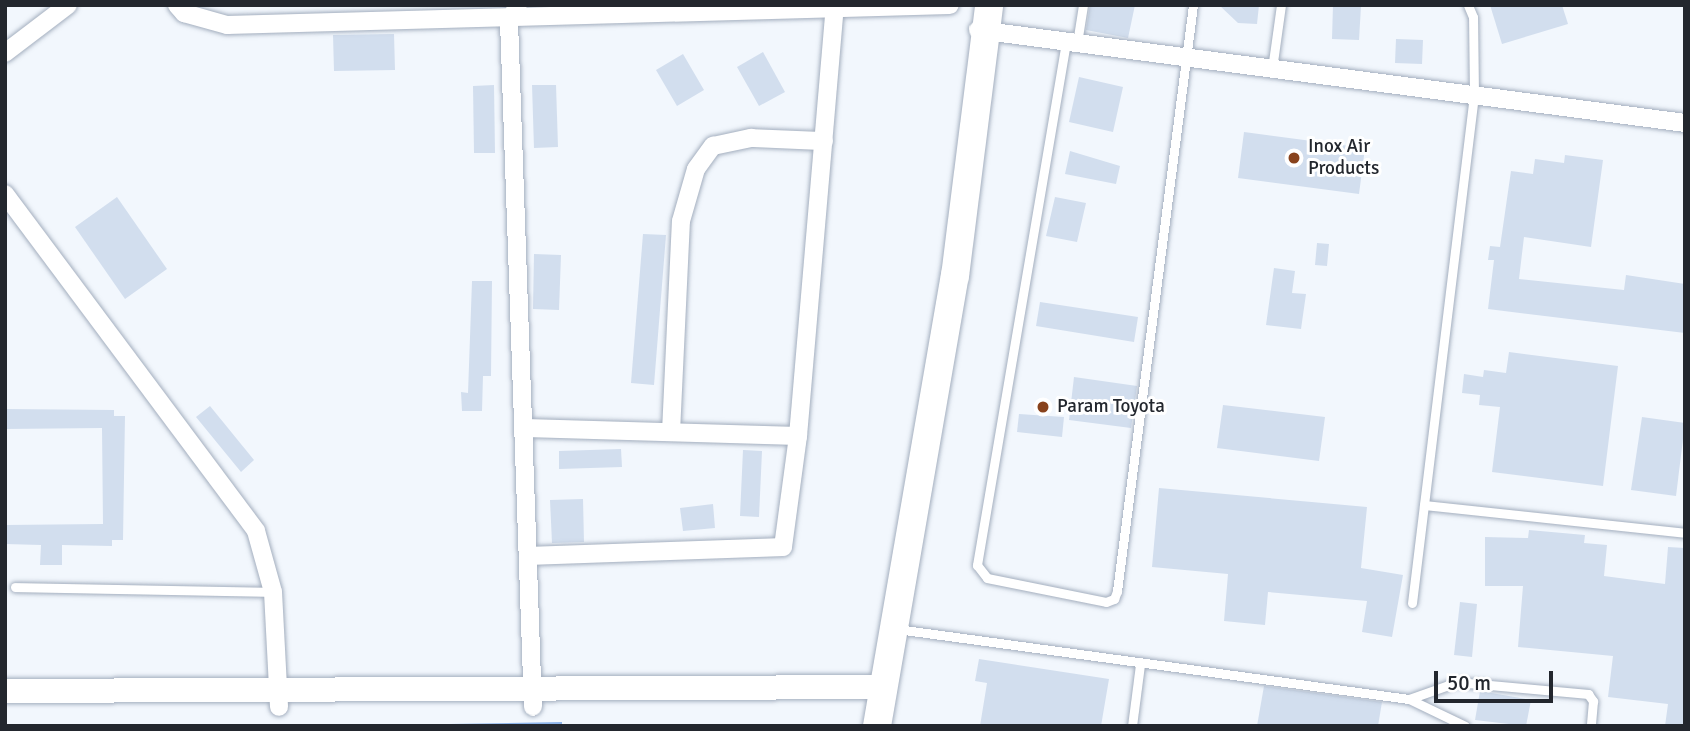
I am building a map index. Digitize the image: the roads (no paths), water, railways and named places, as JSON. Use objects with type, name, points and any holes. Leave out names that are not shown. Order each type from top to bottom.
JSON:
[{"type":"main road","points":[[876,706],[945,275],[982,18]]},
{"type":"street","points":[[5,53],[68,5]]},
{"type":"street","points":[[177,5],[184,13],[227,25],[393,13],[950,5]]},
{"type":"street","points":[[529,556],[783,547],[799,436],[835,7]]},
{"type":"street","points":[[513,13],[533,699]]},
{"type":"street","points":[[982,18],[1072,43],[1685,123]]},
{"type":"street","points":[[671,432],[681,221],[696,169],[713,146],[751,138],[824,141]]},
{"type":"street","points":[[5,194],[256,531],[273,592],[279,699]]},
{"type":"street","points":[[526,428],[799,436]]},
{"type":"street","points":[[5,691],[279,699],[533,699],[876,706]]},
{"type":"street","points":[[5,708],[279,699]]},
{"type":"lane","points":[[1083,5],[1072,43],[977,565],[987,578],[1106,602],[1114,599],[1118,591],[1193,5]]},
{"type":"lane","points":[[1272,69],[1280,5]]},
{"type":"lane","points":[[1412,603],[1474,95],[1473,17],[1468,5]]},
{"type":"lane","points":[[1424,505],[1685,533]]},
{"type":"lane","points":[[15,587],[273,592]]},
{"type":"lane","points":[[890,628],[1409,699],[1465,726]]},
{"type":"lane","points":[[1132,726],[1140,664]]},
{"type":"lane","points":[[1409,699],[1457,682],[1588,694],[1593,701],[1591,726]]},
{"type":"place","name":"Inox Air Products","points":[[1294,158]]},
{"type":"place","name":"Param Toyota","points":[[1043,407]]}]
